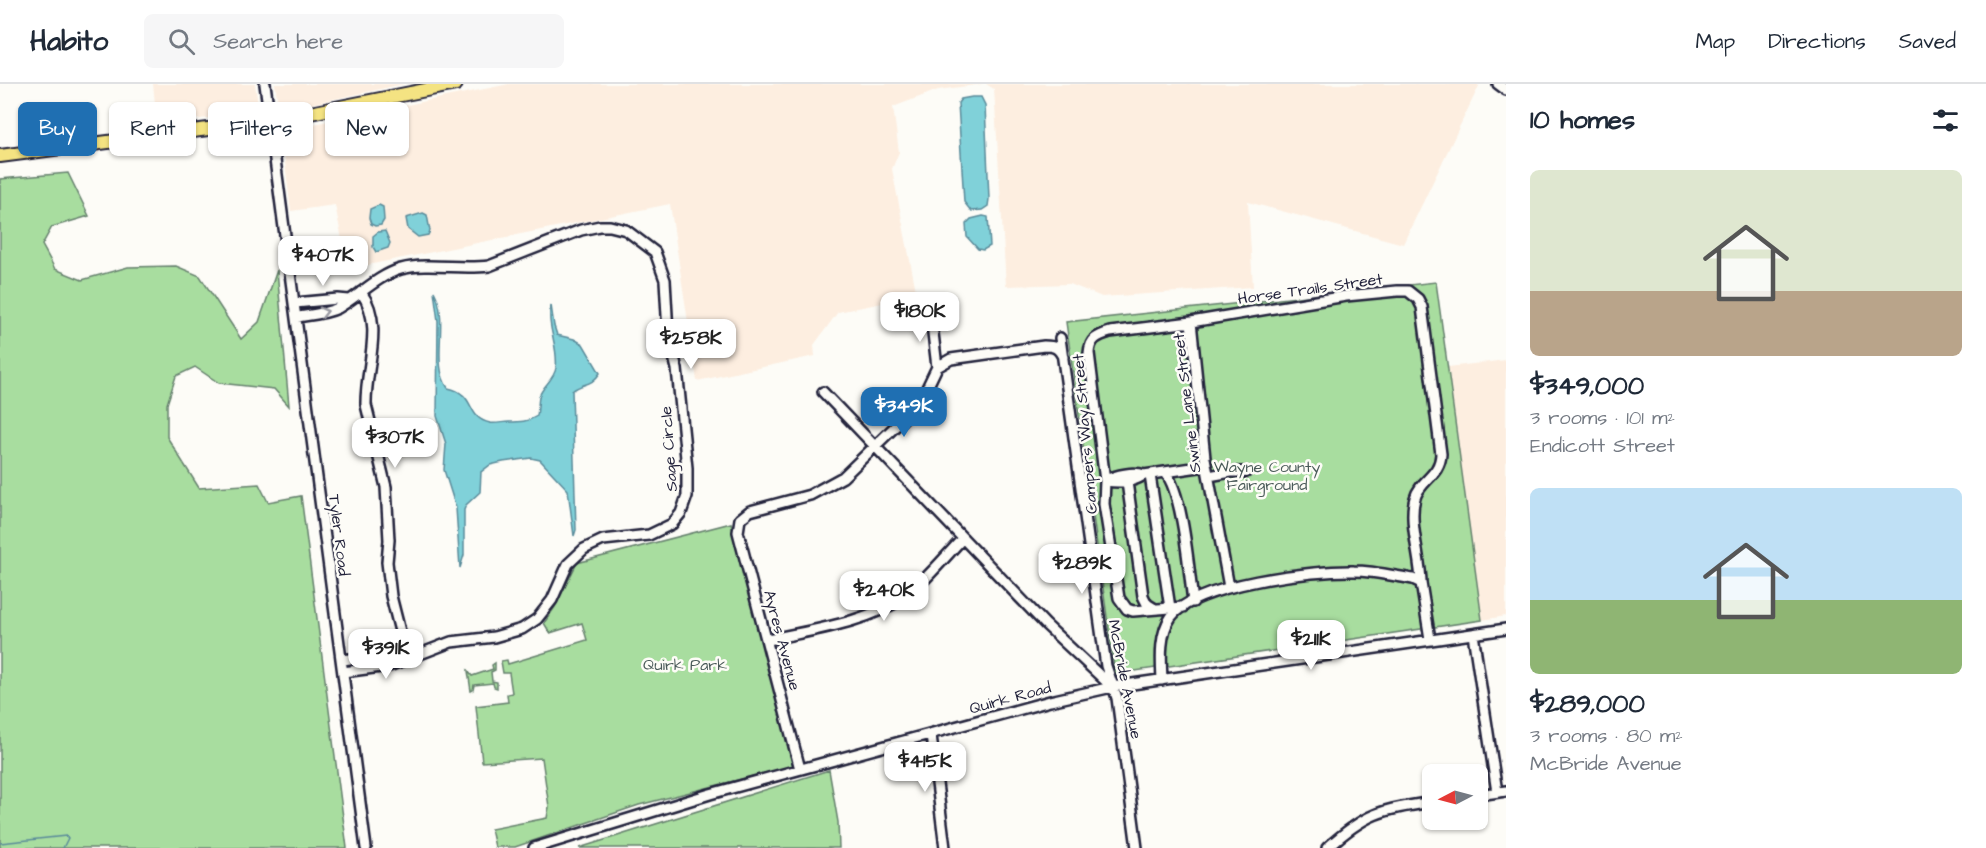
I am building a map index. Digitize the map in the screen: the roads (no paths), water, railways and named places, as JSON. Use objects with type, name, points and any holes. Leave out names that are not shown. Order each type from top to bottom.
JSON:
[{"type":"main road","points":[[313,112],[456,84]]},
{"type":"main road","points":[[0,156],[208,129]]},
{"type":"street","name":"Tyler Road","points":[[265,84],[267,102]]},
{"type":"street","points":[[1498,84],[1506,90]]},
{"type":"street","name":"Tyler Road","points":[[275,156],[366,848]]},
{"type":"street","name":"Sage Circle","points":[[297,317],[336,309],[383,277],[401,269],[489,266],[525,254],[581,230],[610,226],[626,230],[655,252],[665,280],[668,333],[677,369],[687,468],[687,496],[681,513],[672,524],[649,535],[603,540],[584,549],[568,564],[552,600],[537,620],[522,629],[494,637],[451,642],[418,654],[342,660]]},
{"type":"street","name":"Horse Trails Street","points":[[1092,341],[1110,332],[1191,322],[1346,296],[1408,291],[1418,299],[1423,313],[1442,454],[1436,472],[1418,492],[1415,499],[1414,515],[1421,583],[1430,639]]},
{"type":"street","points":[[361,292],[369,304],[373,317],[366,405],[386,487],[389,540],[387,562],[391,596],[407,655]]},
{"type":"street","points":[[295,303],[349,300]]},
{"type":"street","points":[[875,447],[912,409],[925,392],[937,367],[931,316]]},
{"type":"street","name":"Swine Lane Street","points":[[1191,322],[1206,466],[1229,587]]},
{"type":"street","name":"McBride Avenue","points":[[1060,338],[1106,666],[1117,698],[1137,848]]},
{"type":"street","name":"Campers Way Street","points":[[1092,341],[1089,353],[1105,481],[1104,504],[1119,598],[1127,609],[1133,611],[1183,607]]},
{"type":"street","points":[[937,367],[951,359],[1044,346],[1057,348],[1063,357]]},
{"type":"street","points":[[823,392],[1046,625],[1112,687]]},
{"type":"street","name":"Ayres Avenue","points":[[800,769],[738,532],[740,519],[750,511],[796,500],[822,490],[843,477],[875,447]]},
{"type":"street","points":[[1105,481],[1127,482],[1147,475],[1206,466]]},
{"type":"street","points":[[1165,472],[1171,480],[1178,502],[1193,602]]},
{"type":"street","points":[[1209,476],[1245,472]]},
{"type":"street","points":[[1105,481],[1112,477],[1138,473],[1147,475]]},
{"type":"street","points":[[1147,475],[1170,608]]},
{"type":"street","points":[[1127,482],[1143,596],[1147,604],[1155,609]]},
{"type":"street","points":[[768,640],[872,614],[895,602],[921,584],[963,538]]},
{"type":"street","points":[[1162,680],[1164,633],[1173,615],[1193,602],[1229,587],[1302,574],[1356,571],[1413,579],[1421,583]]},
{"type":"street","name":"Quirk Road","points":[[534,848],[710,794],[1112,687],[1506,629]]},
{"type":"street","points":[[1473,634],[1502,791]]},
{"type":"street","name":"Sage Circle","points":[[343,672],[389,666],[407,655]]},
{"type":"street","points":[[931,735],[945,848]]},
{"type":"street","points":[[1327,848],[1352,826],[1371,815],[1391,808],[1422,803]]},
{"type":"water","points":[[981,97],[985,105],[989,199],[988,206],[982,210],[971,211],[964,202],[958,103],[961,99]]},
{"type":"water","points":[[379,205],[383,207],[384,220],[381,225],[375,226],[371,224],[369,218],[370,209]]},
{"type":"water","points":[[423,213],[427,215],[430,231],[428,235],[418,237],[408,229],[406,218]]},
{"type":"water","points":[[988,217],[990,246],[983,250],[978,249],[967,237],[966,224],[971,219]]},
{"type":"water","points":[[385,231],[390,243],[388,248],[376,252],[373,247],[373,236]]},
{"type":"water","points":[[434,291],[440,315],[440,366],[443,378],[448,388],[463,395],[482,420],[492,423],[520,422],[537,416],[539,397],[556,368],[556,352],[550,321],[551,305],[557,335],[583,344],[600,373],[590,382],[572,391],[576,530],[574,536],[568,490],[540,460],[531,458],[490,465],[481,472],[480,492],[466,505],[464,510],[464,555],[460,568],[456,508],[444,470],[446,444],[437,416],[438,321]]},
{"type":"waterway","points":[[0,843],[66,836],[68,838],[63,848]]},
{"type":"park label","name":"Wayne County Fairground","points":[[1267,475]]},
{"type":"park label","name":"Quirk Park","points":[[685,664]]}]
